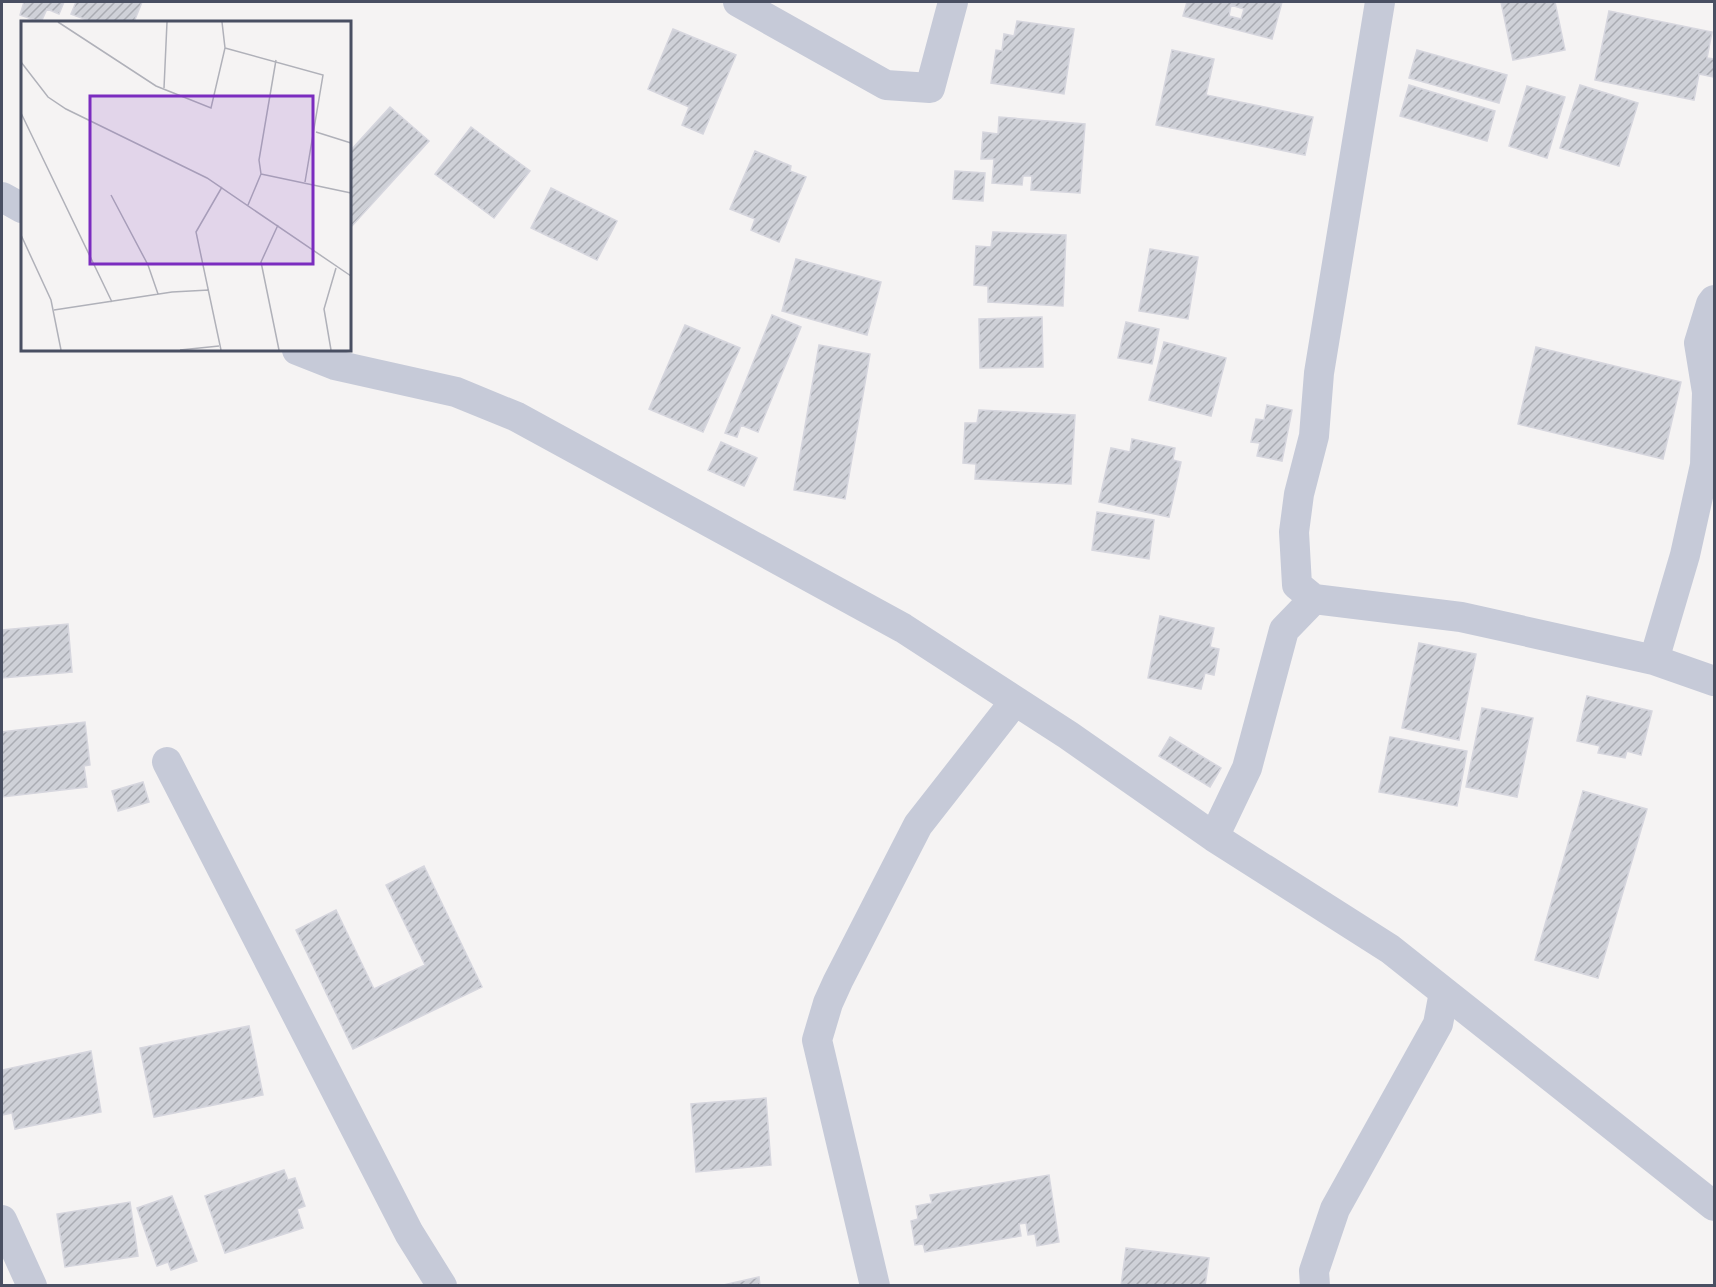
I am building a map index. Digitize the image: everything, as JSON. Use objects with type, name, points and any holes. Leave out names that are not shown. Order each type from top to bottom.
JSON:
[{"type":"street","points":[[738,2],[886,86],[930,88],[953,2]]},
{"type":"street","points":[[1380,2],[1319,373],[1314,435],[1299,494],[1294,532],[1297,585],[1314,598],[1461,617],[1654,660],[1714,681]]},
{"type":"street","points":[[2,197],[21,207]]},
{"type":"street","points":[[1654,660],[1684,555],[1705,465],[1707,392],[1699,343],[1714,300]]},
{"type":"street","points":[[300,351],[335,365],[456,392],[517,417],[903,628],[1015,701],[1214,837],[1390,949],[1714,1206]]},
{"type":"street","points":[[1214,837],[1246,768],[1284,630],[1314,598]]},
{"type":"street","points":[[875,1286],[818,1040],[828,1003],[838,981],[918,825],[1015,701]]},
{"type":"street","points":[[167,762],[409,1233],[442,1286]]},
{"type":"street","points":[[1315,1286],[1314,1271],[1335,1209],[1438,1024],[1444,992]]},
{"type":"street","points":[[2,1220],[32,1286]]},
{"type":"building","points":[[24,2],[64,2],[59,14],[47,9],[41,21],[20,15]]},
{"type":"building","points":[[76,2],[142,2],[134,21],[89,21],[71,14]]},
{"type":"building","points":[[1187,2],[1282,2],[1272,39],[1183,16]],"holes":[[[1231,5],[1244,9],[1241,19],[1229,16]]]},
{"type":"building","points":[[1501,2],[1555,2],[1565,50],[1513,60]]},
{"type":"building","points":[[1609,11],[1712,32],[1707,58],[1714,59],[1714,77],[1699,74],[1694,100],[1595,80]]},
{"type":"building","points":[[1017,21],[1074,29],[1064,94],[991,83],[996,50],[1002,51],[1004,34],[1014,36]]},
{"type":"building","points":[[673,29],[736,55],[703,134],[682,125],[689,107],[648,89]]},
{"type":"building","points":[[1172,50],[1214,59],[1206,95],[1313,117],[1305,155],[1156,125]]},
{"type":"building","points":[[1417,50],[1507,75],[1499,103],[1409,78]]},
{"type":"building","points":[[1409,85],[1495,111],[1487,141],[1400,116]]},
{"type":"building","points":[[1580,85],[1638,103],[1619,166],[1560,148]]},
{"type":"building","points":[[1527,86],[1565,97],[1547,158],[1509,146]]},
{"type":"building","points":[[390,107],[429,141],[351,227],[351,150]]},
{"type":"building","points":[[999,117],[1085,124],[1080,193],[1031,190],[1032,176],[1023,176],[1022,185],[992,183],[994,159],[981,159],[983,132],[998,134]]},
{"type":"building","points":[[471,127],[530,171],[494,218],[435,174]]},
{"type":"building","points":[[755,151],[791,166],[790,171],[806,177],[779,242],[751,230],[755,219],[730,209]]},
{"type":"building","points":[[955,171],[985,173],[983,201],[953,199]]},
{"type":"building","points":[[551,188],[617,221],[597,260],[531,228]]},
{"type":"building","points":[[993,232],[1066,235],[1063,306],[988,302],[988,286],[974,285],[976,246],[991,247]]},
{"type":"building","points":[[1150,249],[1198,257],[1188,319],[1139,311]]},
{"type":"building","points":[[796,259],[881,282],[867,335],[782,311]]},
{"type":"building","points":[[772,315],[801,327],[758,432],[741,425],[737,437],[725,433]]},
{"type":"building","points":[[1042,317],[1043,367],[980,368],[979,319]]},
{"type":"building","points":[[1126,322],[1159,329],[1152,364],[1118,358]]},
{"type":"building","points":[[685,325],[740,348],[703,432],[649,409]]},
{"type":"building","points":[[1164,342],[1226,358],[1211,416],[1149,400]]},
{"type":"building","points":[[819,345],[870,354],[845,499],[794,490]]},
{"type":"building","points":[[1536,347],[1681,382],[1663,459],[1518,424]]},
{"type":"building","points":[[1267,405],[1292,410],[1282,461],[1257,456],[1260,443],[1251,442],[1256,419],[1264,420]]},
{"type":"building","points":[[979,410],[1075,415],[1071,484],[975,479],[976,464],[963,463],[965,423],[977,423]]},
{"type":"building","points":[[1132,439],[1175,448],[1173,460],[1181,462],[1169,517],[1099,502],[1111,448],[1130,452]]},
{"type":"building","points":[[721,442],[757,458],[744,486],[708,470]]},
{"type":"building","points":[[1097,512],[1154,520],[1149,559],[1092,550]]},
{"type":"building","points":[[1160,616],[1214,628],[1210,647],[1219,649],[1214,675],[1205,673],[1201,689],[1148,678]]},
{"type":"building","points":[[68,624],[72,672],[2,678],[2,630]]},
{"type":"building","points":[[1419,643],[1476,654],[1459,740],[1402,728]]},
{"type":"building","points":[[1587,696],[1652,711],[1641,755],[1627,751],[1625,758],[1598,753],[1600,746],[1577,741]]},
{"type":"building","points":[[1482,708],[1533,718],[1517,797],[1466,787]]},
{"type":"building","points":[[85,722],[90,765],[84,766],[87,787],[2,797],[2,732]]},
{"type":"building","points":[[1170,737],[1221,768],[1210,787],[1159,756]]},
{"type":"building","points":[[1390,737],[1467,751],[1457,806],[1379,792]]},
{"type":"building","points":[[143,782],[149,802],[118,811],[112,791]]},
{"type":"building","points":[[1583,791],[1647,809],[1598,978],[1535,960]]},
{"type":"building","points":[[424,866],[482,987],[353,1049],[296,930],[336,910],[374,989],[425,965],[386,885]]},
{"type":"building","points":[[249,1026],[263,1095],[154,1117],[140,1048]]},
{"type":"building","points":[[91,1051],[101,1112],[15,1129],[12,1113],[2,1115],[2,1070]]},
{"type":"building","points":[[766,1098],[771,1165],[696,1172],[691,1104]]},
{"type":"building","points":[[284,1170],[288,1180],[295,1178],[305,1206],[297,1209],[303,1228],[225,1253],[205,1196]]},
{"type":"building","points":[[1049,1175],[1059,1242],[1037,1246],[1035,1234],[1028,1235],[1026,1223],[1019,1224],[1021,1236],[925,1252],[923,1244],[915,1245],[911,1221],[918,1219],[916,1206],[932,1203],[930,1195]]},
{"type":"building","points":[[172,1196],[197,1261],[171,1270],[168,1262],[157,1266],[137,1208]]},
{"type":"building","points":[[130,1202],[138,1256],[65,1267],[57,1214]]},
{"type":"building","points":[[1126,1248],[1209,1258],[1205,1286],[1121,1286]]},
{"type":"building","points":[[759,1277],[760,1286],[719,1286]]}]
